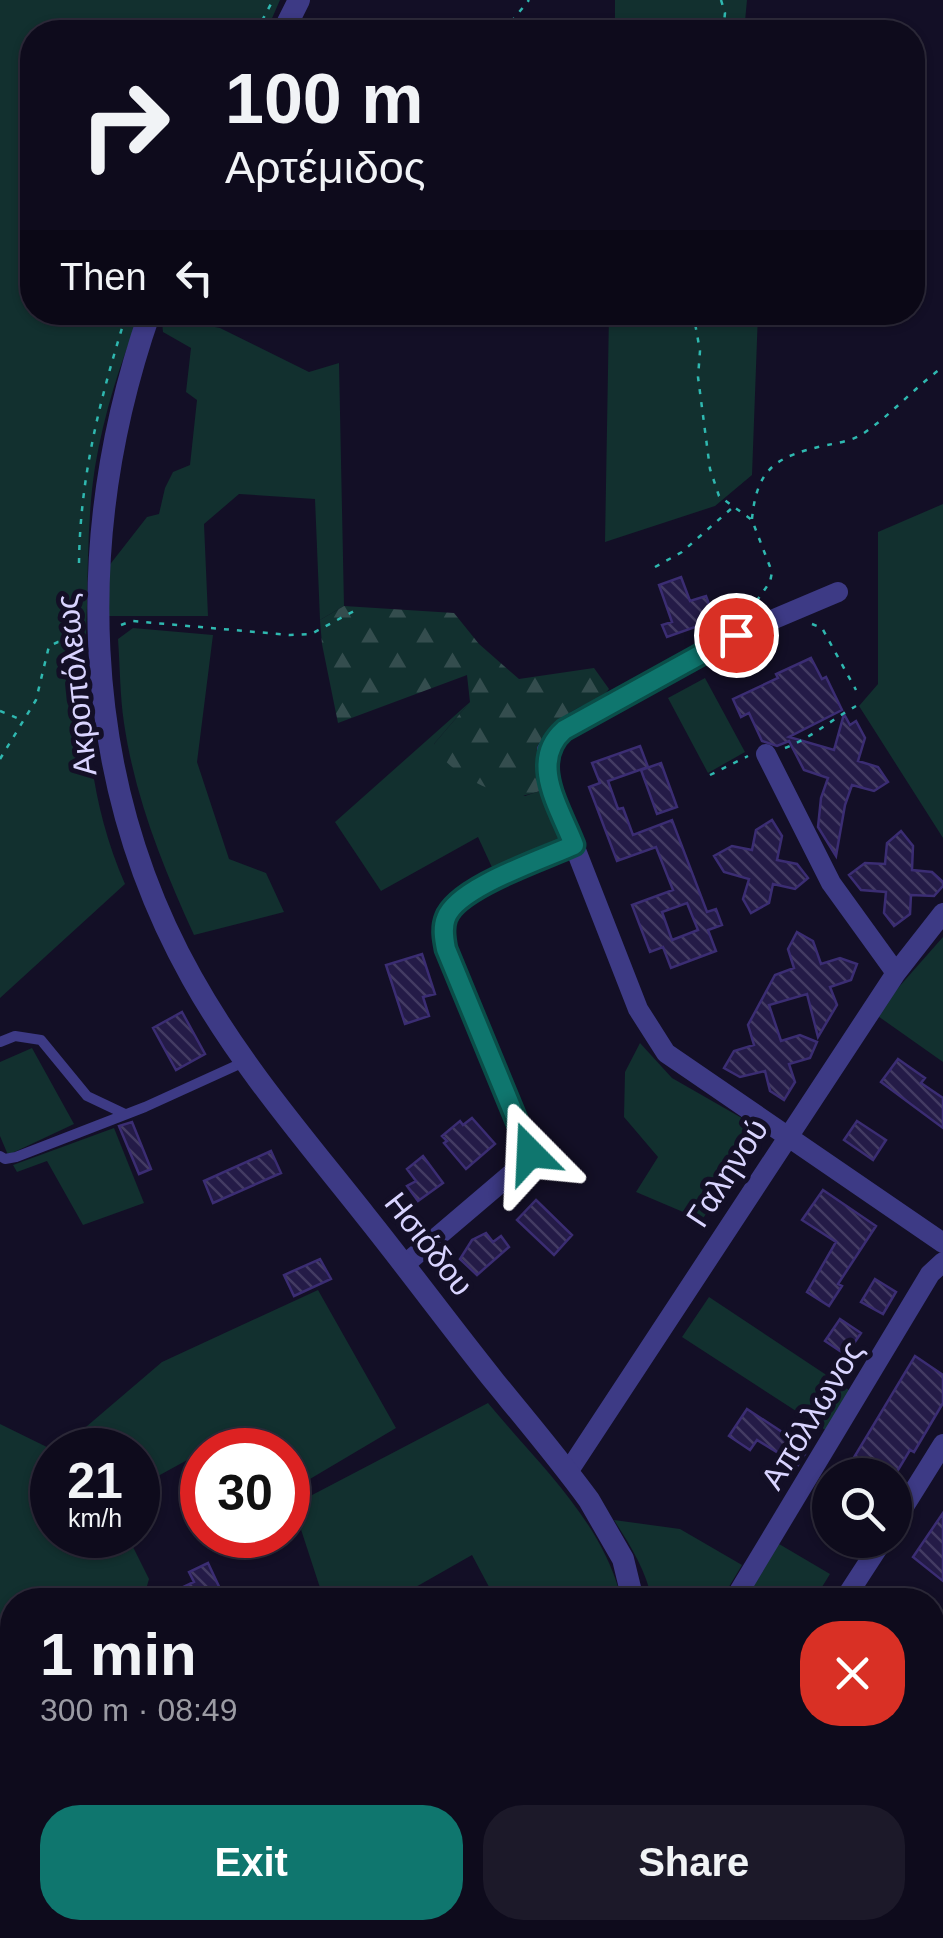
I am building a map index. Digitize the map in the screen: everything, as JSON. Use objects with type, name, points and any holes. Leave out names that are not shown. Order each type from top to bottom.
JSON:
[{"type":"street","name":"Ακροπόλεως","points":[[146,325],[116,425],[107,473],[98,560],[98,638],[107,722],[121,793],[132,836],[167,930]]},
{"type":"street","points":[[838,592],[736,635],[564,730],[548,750],[548,776],[638,1009],[654,1037],[679,1064],[943,1243]]},
{"type":"street","points":[[766,754],[831,883],[896,973]]},
{"type":"street","points":[[404,1265],[524,1163],[530,1153],[446,949],[446,918],[456,902],[478,888],[574,845]]},
{"type":"street","name":"Γαληνού","points":[[568,1472],[896,973],[943,913]]},
{"type":"street","name":"Ησιόδου","points":[[167,930],[244,1062],[568,1472],[613,1539],[630,1588]]},
{"type":"street","name":"Απόλλωνος","points":[[741,1588],[930,1274],[943,1262]]},
{"type":"street","points":[[912,1494],[943,1444]]},
{"type":"street","points":[[852,1588],[871,1558]]},
{"type":"lane","points":[[0,1042],[15,1036],[42,1040],[87,1096],[125,1114]]},
{"type":"lane","points":[[0,1156],[16,1157],[244,1062]]},
{"type":"path","points":[[513,20],[530,0]]},
{"type":"path","points":[[79,574],[84,483],[93,428],[123,325]]},
{"type":"path","points":[[695,325],[710,469],[720,496],[752,520]]},
{"type":"path","points":[[736,635],[770,582],[772,572],[752,520],[755,492],[764,472],[800,451],[862,435],[943,367]]},
{"type":"path","points":[[655,567],[710,530],[732,508]]},
{"type":"path","points":[[0,760],[36,700],[49,646],[58,642],[98,638],[132,621],[311,634],[354,611]]},
{"type":"path","points":[[809,623],[822,628],[856,690]]},
{"type":"path","points":[[710,775],[744,756],[766,754],[807,740],[824,724],[856,706]]},
{"type":"path","points":[[0,711],[24,720]]},
{"type":"green space","points":[[0,0],[280,0],[271,20],[20,20],[20,325],[136,325],[103,427],[95,467],[88,553],[86,677],[90,747],[102,815],[125,884],[0,998]]},
{"type":"green space","points":[[615,0],[747,0],[745,20],[615,20]]},
{"type":"green space","points":[[162,325],[205,325],[220,328],[309,372],[339,363],[344,606],[320,620],[315,499],[239,494],[204,524],[208,616],[109,616],[108,567],[147,517],[159,514],[173,472],[190,465],[197,400],[186,392],[191,348],[163,332]]},
{"type":"green space","points":[[609,325],[758,325],[752,475],[715,506],[605,542]]},
{"type":"green space","points":[[943,504],[943,838],[859,706],[878,684],[878,532]]},
{"type":"green space","points":[[344,606],[454,613],[479,644],[519,679],[594,668],[609,689],[555,725],[544,753],[542,790],[519,796],[501,793],[455,769],[434,744],[470,702],[467,675],[338,723],[320,620]]},
{"type":"green space","points":[[133,628],[213,635],[197,762],[229,859],[266,873],[284,912],[194,935],[152,832],[129,751],[118,639]]},
{"type":"green space","points":[[705,678],[745,752],[708,773],[668,698]]},
{"type":"green space","points":[[470,702],[434,744],[525,796],[542,790],[564,848],[496,876],[478,837],[381,891],[335,822]]},
{"type":"green space","points":[[943,937],[943,1062],[875,1014]]},
{"type":"green space","points":[[640,1043],[672,1078],[761,1129],[702,1220],[636,1192],[658,1157],[624,1117],[625,1072]]},
{"type":"green space","points":[[32,1048],[74,1124],[8,1155],[0,1136],[0,1062]]},
{"type":"green space","points":[[114,1128],[144,1203],[83,1225],[47,1161],[17,1172],[13,1165]]},
{"type":"green space","points":[[318,1290],[396,1428],[310,1479],[310,1428],[180,1428],[180,1464],[160,1475],[160,1428],[85,1428],[162,1362]]},
{"type":"green space","points":[[709,1297],[852,1392],[830,1433],[682,1337]]},
{"type":"green space","points":[[488,1403],[581,1514],[618,1588],[490,1588],[472,1555],[414,1588],[320,1588],[310,1557],[310,1496]]},
{"type":"green space","points":[[0,1424],[30,1439],[30,1558],[138,1558],[149,1579],[146,1588],[0,1588]]},
{"type":"green space","points":[[614,1520],[680,1529],[742,1565],[728,1588],[649,1588]]},
{"type":"green space","points":[[774,1541],[830,1574],[821,1588],[745,1588]]},
{"type":"building","points":[[681,577],[690,601],[706,596],[715,620],[667,637],[662,625],[672,622],[659,585]]},
{"type":"building","points":[[811,658],[822,679],[826,677],[842,710],[789,737],[834,750],[844,714],[850,725],[856,721],[865,738],[858,761],[878,767],[888,782],[874,791],[852,785],[836,856],[818,827],[828,778],[804,770],[789,741],[777,746],[762,741],[749,713],[741,717],[733,699]]},
{"type":"building","points":[[640,746],[648,767],[608,781],[618,809],[623,808],[633,835],[672,820],[707,912],[716,909],[722,925],[708,930],[716,951],[671,968],[663,947],[650,952],[632,905],[673,890],[656,847],[617,861],[589,787],[600,783],[592,763]],"holes":[[[687,903],[698,930],[672,940],[662,912]]]},
{"type":"building","points":[[661,763],[677,807],[657,814],[641,770]]},
{"type":"building","points":[[772,820],[782,836],[777,860],[797,864],[808,878],[795,889],[773,884],[769,903],[751,913],[743,899],[749,879],[724,872],[714,856],[732,846],[752,850],[756,830]]},
{"type":"building","points":[[901,831],[913,846],[912,870],[932,872],[943,886],[934,896],[911,895],[910,914],[894,926],[884,913],[886,892],[861,890],[849,875],[865,863],[885,864],[887,843]]},
{"type":"building","points":[[797,932],[813,941],[821,964],[840,958],[857,964],[851,980],[830,987],[837,1005],[818,1037],[807,994],[769,1005],[781,1041],[800,1035],[817,1042],[810,1058],[789,1064],[795,1082],[784,1100],[770,1091],[765,1071],[740,1077],[724,1068],[734,1051],[754,1045],[748,1025],[775,975],[794,968],[788,949]]},
{"type":"building","points":[[422,954],[435,994],[423,997],[429,1016],[405,1024],[386,965]]},
{"type":"building","points":[[182,1012],[205,1054],[176,1070],[153,1028]]},
{"type":"building","points":[[898,1059],[925,1078],[921,1083],[943,1098],[943,1128],[881,1082]]},
{"type":"building","points":[[472,1118],[495,1144],[466,1169],[442,1136],[460,1121],[463,1125]]},
{"type":"building","points":[[857,1121],[886,1140],[873,1160],[844,1140]]},
{"type":"building","points":[[132,1122],[151,1169],[139,1174],[119,1126]]},
{"type":"building","points":[[271,1151],[281,1173],[213,1203],[204,1181]]},
{"type":"building","points":[[423,1156],[443,1183],[418,1201],[407,1186],[416,1181],[407,1169]]},
{"type":"building","points":[[823,1190],[876,1226],[838,1284],[842,1286],[829,1306],[807,1292],[836,1242],[802,1220]]},
{"type":"building","points":[[536,1200],[572,1235],[554,1255],[517,1220]]},
{"type":"building","points":[[486,1233],[493,1242],[501,1236],[509,1247],[477,1275],[460,1259],[472,1240]]},
{"type":"building","points":[[320,1259],[331,1279],[294,1296],[284,1275]]},
{"type":"building","points":[[875,1279],[896,1292],[883,1314],[861,1302]]},
{"type":"building","points":[[840,1319],[861,1333],[846,1355],[825,1341]]},
{"type":"building","points":[[915,1356],[943,1375],[943,1403],[914,1452],[910,1450],[905,1458],[854,1458]]},
{"type":"building","points":[[747,1409],[808,1449],[798,1465],[757,1440],[750,1450],[729,1436]]},
{"type":"building","points":[[943,1513],[943,1581],[913,1557]]},
{"type":"building","points":[[208,1563],[220,1588],[183,1588],[194,1582],[189,1572]]},
{"type":"route","points":[[530,1153],[446,949],[446,918],[456,902],[478,888],[574,845],[546,762],[548,750],[564,730],[736,635]]}]
